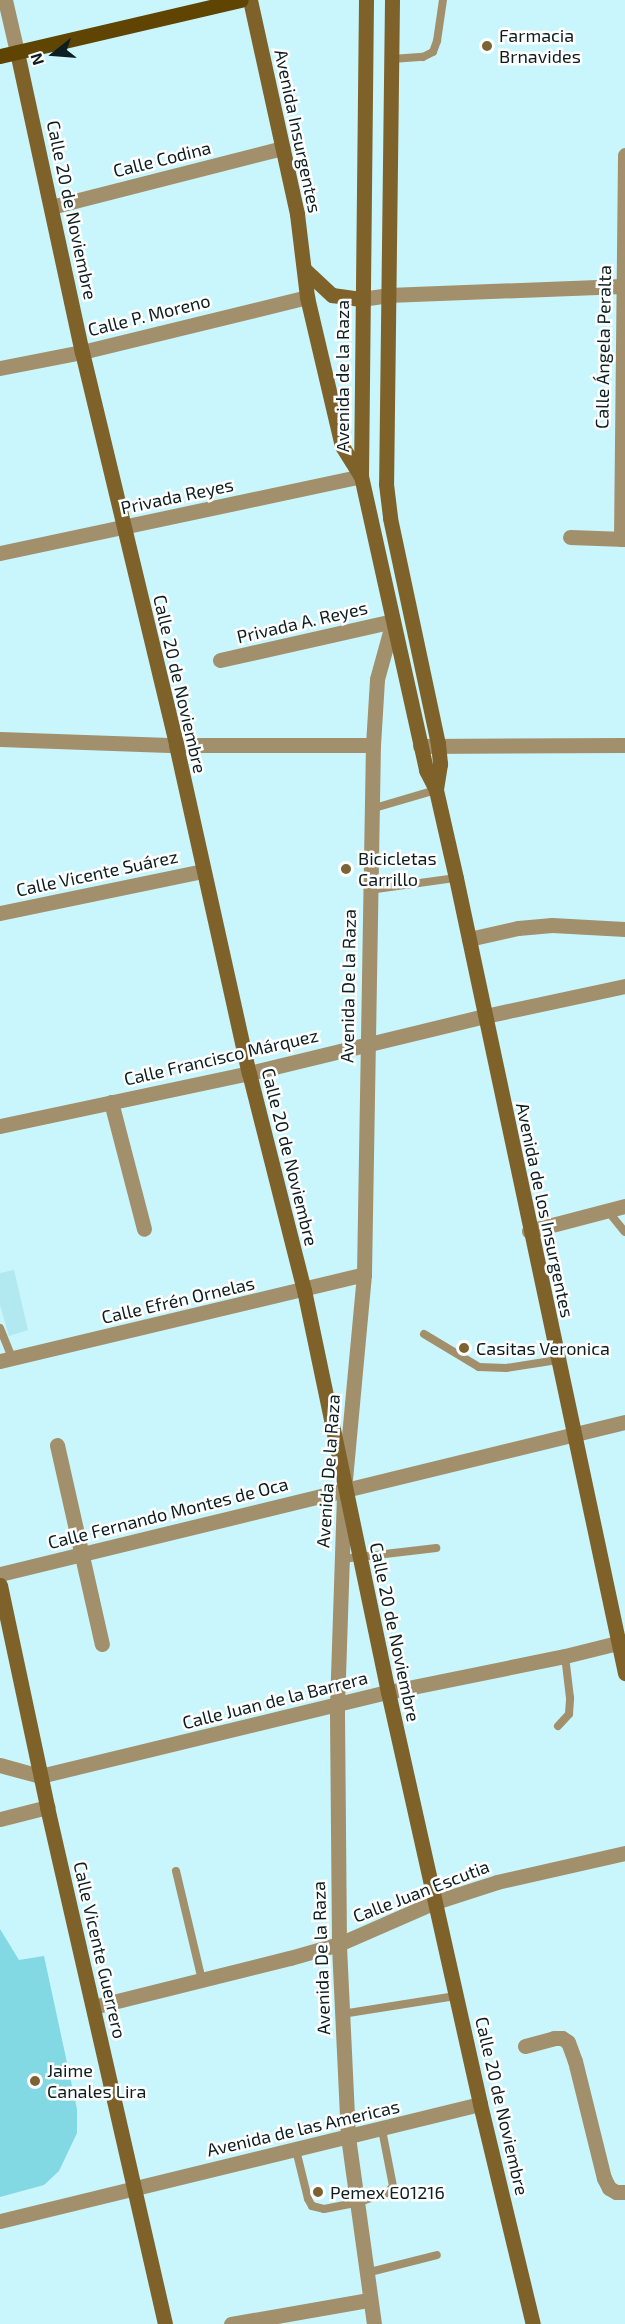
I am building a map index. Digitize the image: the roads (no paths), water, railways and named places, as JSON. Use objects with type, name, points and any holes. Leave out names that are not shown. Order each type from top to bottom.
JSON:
[{"type":"main road","points":[[0,56],[241,0]]},
{"type":"main road","name":"Avenida Insurgentes","points":[[250,0],[297,214],[307,297],[342,446],[361,476]]},
{"type":"main road","name":"Avenida de la Raza","points":[[366,0],[361,299],[361,476],[420,746]]},
{"type":"main road","points":[[392,0],[385,454],[387,496],[438,744]]},
{"type":"main road","name":"Calle 20 de Noviembre","points":[[17,52],[82,352],[176,745],[249,1073],[304,1290],[388,1692],[480,2104],[533,2324]]},
{"type":"main road","points":[[305,270],[332,295],[361,299]]},
{"type":"main road","name":"Avenida de los Insurgentes","points":[[436,790],[440,764],[438,744]]},
{"type":"main road","name":"Avenida de los Insurgentes","points":[[420,746],[426,770],[436,790],[456,878],[557,1360],[622,1642],[625,1673]]},
{"type":"main road","name":"Calle Vicente Guerrero","points":[[0,1585],[40,1776],[165,2324]]},
{"type":"street","name":"Calle 20 de Noviembre","points":[[5,0],[17,52]]},
{"type":"street","name":"Calle Codina","points":[[51,207],[283,148]]},
{"type":"street","name":"Calle Ángela Peralta","points":[[623,539],[625,155]]},
{"type":"street","points":[[361,299],[388,295],[623,286]]},
{"type":"street","name":"Calle P. Moreno","points":[[0,368],[82,352],[307,297]]},
{"type":"street","name":"Privada Reyes","points":[[0,553],[361,476]]},
{"type":"street","points":[[570,537],[623,539]]},
{"type":"street","name":"Privada A. Reyes","points":[[220,660],[393,621]]},
{"type":"street","name":"Avenida De la Raza","points":[[374,2324],[348,2137],[339,1944],[337,1706],[344,1490],[364,1274],[366,1044],[373,745],[377,679],[393,621]]},
{"type":"street","points":[[0,739],[176,745],[373,745]]},
{"type":"street","points":[[420,746],[438,744],[625,745]]},
{"type":"street","name":"Calle Vicente Suárez","points":[[0,913],[203,871]]},
{"type":"street","points":[[469,939],[518,928],[552,925],[625,929]]},
{"type":"street","name":"Calle Francisco Márquez","points":[[0,1126],[249,1073],[485,1016],[625,986]]},
{"type":"street","points":[[111,1102],[144,1229]]},
{"type":"street","points":[[529,1230],[625,1206]]},
{"type":"street","name":"Calle Efrén Ornelas","points":[[6,1360],[364,1274]]},
{"type":"street","name":"Calle Fernando Montes de Oca","points":[[0,1574],[625,1422]]},
{"type":"street","points":[[57,1445],[102,1644]]},
{"type":"street","name":"Calle Juan de la Barrera","points":[[40,1776],[388,1692],[622,1642]]},
{"type":"street","points":[[0,1765],[40,1776]]},
{"type":"street","points":[[0,1819],[47,1807]]},
{"type":"street","name":"Calle Juan Escutia","points":[[93,2007],[339,1944],[435,1902],[497,1882],[625,1853]]},
{"type":"street","points":[[525,2046],[554,2038],[562,2038],[568,2042],[575,2061],[604,2178],[609,2188],[616,2192],[625,2192]]},
{"type":"street","name":"Avenida de las Americas","points":[[0,2221],[382,2130],[480,2104]]},
{"type":"street","points":[[231,2324],[369,2300]]},
{"type":"lane","points":[[392,59],[423,57],[432,52],[437,41],[443,0]]},
{"type":"lane","points":[[371,808],[436,790]]},
{"type":"lane","points":[[369,890],[456,878]]},
{"type":"lane","points":[[607,1210],[625,1232]]},
{"type":"lane","points":[[0,1328],[6,1360]]},
{"type":"lane","points":[[424,1334],[479,1367],[506,1368],[557,1360]]},
{"type":"lane","points":[[342,1559],[359,1559],[436,1548]]},
{"type":"lane","points":[[558,1726],[569,1714],[570,1698],[565,1656]]},
{"type":"lane","points":[[176,1871],[202,1980]]},
{"type":"lane","points":[[342,2014],[457,1996]]},
{"type":"lane","points":[[296,2150],[308,2199],[312,2206],[324,2209],[356,2203],[387,2193],[393,2186],[382,2130]]},
{"type":"lane","points":[[366,2273],[437,2255]]},
{"type":"place","name":"Farmacia Brnavides","points":[[487,46]]},
{"type":"place","name":"Bicicletas Carrillo","points":[[346,869]]},
{"type":"place","name":"Casitas Veronica","points":[[464,1348]]},
{"type":"place","name":"Jaime Canales Lira","points":[[35,2081]]},
{"type":"place","name":"Pemex E01216","points":[[318,2192]]}]
